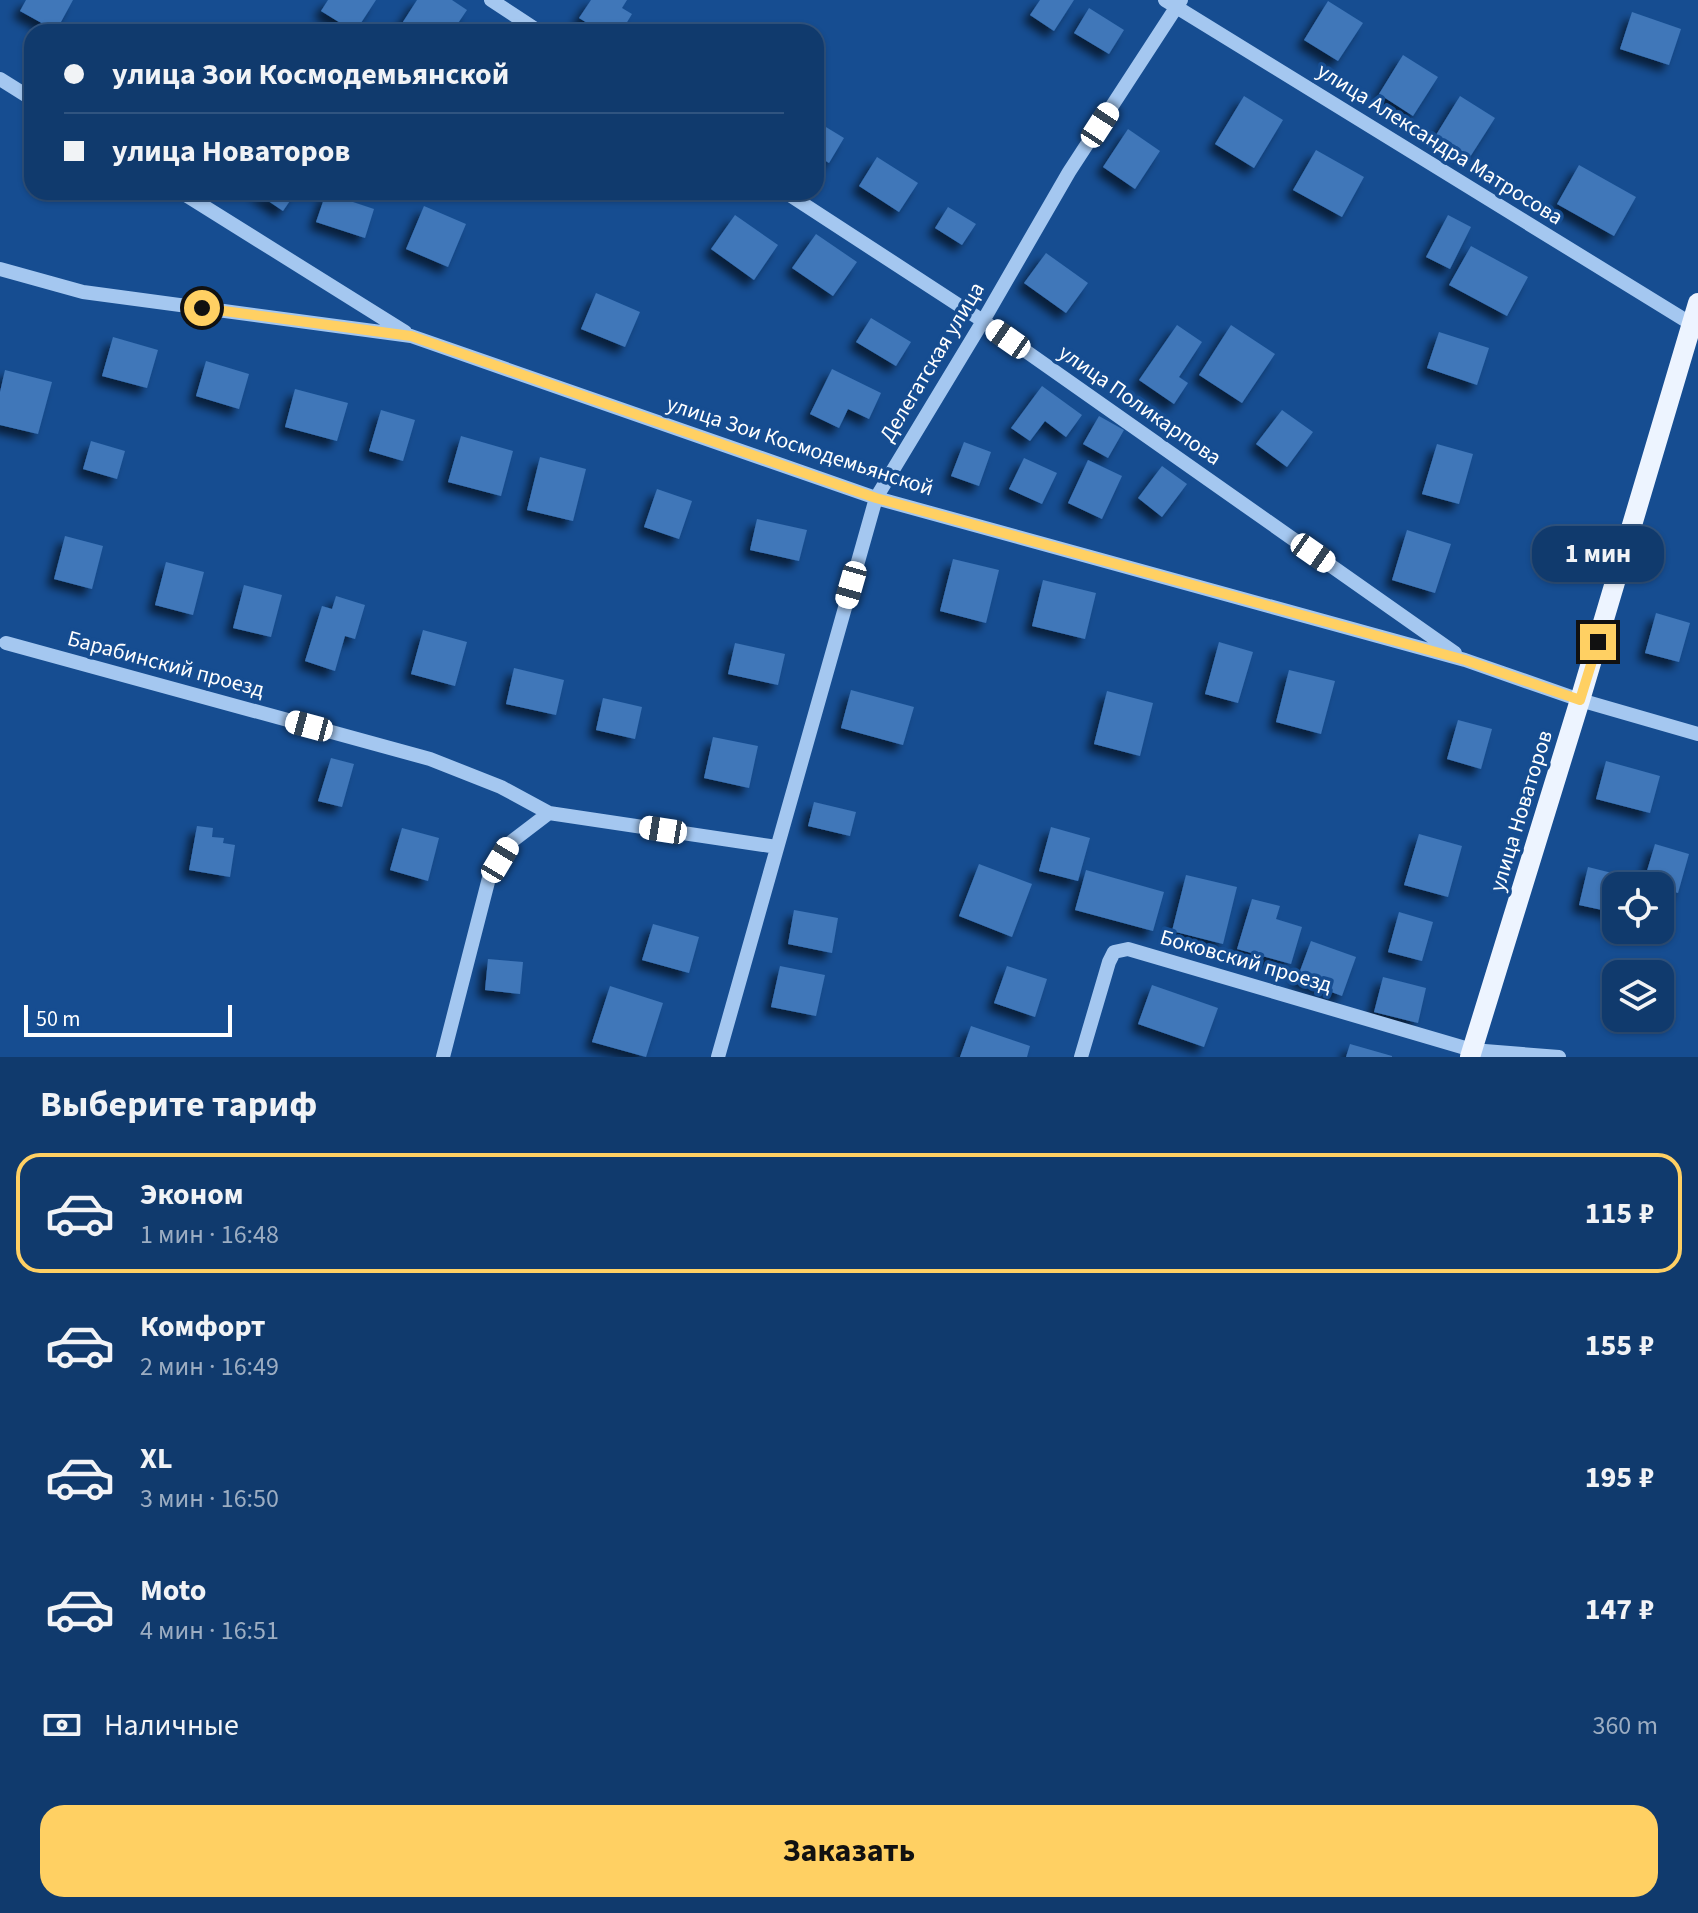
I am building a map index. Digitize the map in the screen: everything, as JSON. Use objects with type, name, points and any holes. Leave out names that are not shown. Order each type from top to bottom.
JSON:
[{"type":"main road","name":"улица Новаторов","points":[[1471,1053],[1695,326],[1698,303]]},
{"type":"street","points":[[491,0],[528,24]]},
{"type":"street","name":"Делегатская улица","points":[[718,1057],[876,498],[1069,172],[1174,2]]},
{"type":"street","name":"улица Александра Матросова","points":[[1174,2],[1695,326]]},
{"type":"street","points":[[0,79],[24,94]]},
{"type":"street","points":[[194,200],[411,336]]},
{"type":"street","name":"улица Поликарпова","points":[[797,200],[983,321],[1465,660]]},
{"type":"street","name":"улица Зои Космодемьянской","points":[[0,269],[83,292],[411,336],[876,498],[1465,660],[1580,700],[1698,734]]},
{"type":"street","name":"Барабинский проезд","points":[[6,643],[430,759],[501,787],[549,813],[777,847]]},
{"type":"street","points":[[443,1057],[489,878],[511,842],[549,813]]},
{"type":"street","name":"Боковский проезд","points":[[1081,1057],[1109,962],[1114,952],[1128,949],[1471,1053]]},
{"type":"street","points":[[1471,1053],[1559,1057]]},
{"type":"building","points":[[26,0],[73,0],[60,24],[43,24],[20,11]]},
{"type":"building","points":[[328,0],[376,0],[360,24],[342,24],[321,11]]},
{"type":"building","points":[[417,0],[452,0],[467,10],[457,24],[402,24]]},
{"type":"building","points":[[591,0],[627,0],[622,8],[632,14],[626,24],[589,24],[579,18]]},
{"type":"building","points":[[1040,0],[1074,0],[1054,31],[1030,15]]},
{"type":"building","points":[[1328,1],[1363,23],[1338,61],[1304,40]]},
{"type":"building","points":[[1089,8],[1124,30],[1109,54],[1074,33]]},
{"type":"building","points":[[1632,12],[1681,29],[1669,65],[1620,49]]},
{"type":"building","points":[[1403,55],[1438,77],[1413,116],[1379,94]]},
{"type":"building","points":[[1244,96],[1283,120],[1254,168],[1215,144]]},
{"type":"building","points":[[1460,96],[1495,118],[1470,157],[1436,135]]},
{"type":"building","points":[[824,126],[844,138],[829,163],[824,160]]},
{"type":"building","points":[[1128,129],[1160,151],[1135,189],[1103,167]]},
{"type":"building","points":[[1316,150],[1364,177],[1342,217],[1293,190]]},
{"type":"building","points":[[877,157],[918,183],[899,212],[859,186]]},
{"type":"building","points":[[1579,165],[1636,197],[1614,236],[1557,204]]},
{"type":"building","points":[[267,200],[291,200],[283,211]]},
{"type":"building","points":[[324,200],[347,200],[374,209],[365,238],[316,222]]},
{"type":"building","points":[[424,206],[466,224],[448,267],[406,249]]},
{"type":"building","points":[[948,207],[976,224],[962,245],[935,228]]},
{"type":"building","points":[[735,215],[778,245],[754,280],[711,249]]},
{"type":"building","points":[[1448,215],[1471,227],[1450,269],[1426,257]]},
{"type":"building","points":[[816,234],[857,262],[833,296],[792,268]]},
{"type":"building","points":[[1471,246],[1528,277],[1507,316],[1449,285]]},
{"type":"building","points":[[1046,253],[1088,283],[1066,313],[1024,283]]},
{"type":"building","points":[[596,293],[640,312],[625,347],[581,329]]},
{"type":"building","points":[[871,318],[911,342],[896,366],[856,342]]},
{"type":"building","points":[[1177,325],[1202,342],[1179,377],[1188,383],[1174,404],[1139,380]]},
{"type":"building","points":[[1231,325],[1275,354],[1242,403],[1199,375]]},
{"type":"building","points":[[1439,332],[1489,348],[1477,385],[1427,368]]},
{"type":"building","points":[[113,337],[158,350],[147,388],[102,376]]},
{"type":"building","points":[[206,361],[249,374],[239,409],[196,396]]},
{"type":"building","points":[[832,369],[881,393],[869,419],[848,409],[839,428],[810,414]]},
{"type":"building","points":[[5,370],[52,382],[38,434],[0,425],[0,392]]},
{"type":"building","points":[[1042,386],[1082,415],[1066,437],[1045,421],[1030,441],[1011,428]]},
{"type":"building","points":[[295,389],[348,403],[337,441],[285,427]]},
{"type":"building","points":[[381,410],[415,420],[403,461],[369,451]]},
{"type":"building","points":[[1282,410],[1313,432],[1287,467],[1256,444]]},
{"type":"building","points":[[1099,416],[1124,430],[1108,458],[1083,444]]},
{"type":"building","points":[[461,436],[513,451],[501,496],[448,482]]},
{"type":"building","points":[[91,441],[125,451],[117,479],[83,469]]},
{"type":"building","points":[[964,442],[991,452],[979,486],[951,476]]},
{"type":"building","points":[[1437,444],[1473,454],[1459,504],[1422,494]]},
{"type":"building","points":[[540,457],[586,469],[573,521],[527,510]]},
{"type":"building","points":[[1024,458],[1057,473],[1042,504],[1009,489]]},
{"type":"building","points":[[1088,460],[1122,476],[1102,519],[1068,503]]},
{"type":"building","points":[[1162,466],[1187,484],[1162,517],[1138,498]]},
{"type":"building","points":[[657,489],[692,501],[679,539],[644,527]]},
{"type":"building","points":[[757,519],[807,530],[799,561],[750,550]]},
{"type":"building","points":[[1407,530],[1451,544],[1435,593],[1392,580]]},
{"type":"building","points":[[65,536],[103,546],[92,589],[54,579]]},
{"type":"building","points":[[953,559],[999,570],[986,623],[940,611]]},
{"type":"building","points":[[166,562],[204,572],[193,615],[155,605]]},
{"type":"building","points":[[1043,580],[1096,593],[1085,639],[1032,626]]},
{"type":"building","points":[[244,585],[282,595],[271,637],[233,628]]},
{"type":"building","points":[[336,596],[365,605],[355,639],[345,636],[335,671],[305,661],[322,606],[332,609]]},
{"type":"building","points":[[1656,613],[1690,623],[1679,662],[1645,653]]},
{"type":"building","points":[[423,630],[467,642],[455,686],[411,674]]},
{"type":"building","points":[[1219,642],[1253,652],[1238,703],[1205,694]]},
{"type":"building","points":[[735,643],[785,654],[778,685],[728,674]]},
{"type":"building","points":[[514,668],[564,680],[556,715],[506,704]]},
{"type":"building","points":[[1289,670],[1335,681],[1321,734],[1276,722]]},
{"type":"building","points":[[851,690],[914,707],[903,745],[841,728]]},
{"type":"building","points":[[1107,691],[1153,703],[1140,756],[1094,744]]},
{"type":"building","points":[[603,698],[642,707],[635,739],[596,730]]},
{"type":"building","points":[[1458,720],[1492,729],[1481,769],[1447,759]]},
{"type":"building","points":[[713,737],[758,746],[749,788],[704,778]]},
{"type":"building","points":[[331,758],[354,764],[342,807],[318,801]]},
{"type":"building","points":[[1606,761],[1660,776],[1650,813],[1596,799]]},
{"type":"building","points":[[814,802],[856,812],[850,836],[808,826]]},
{"type":"building","points":[[197,826],[213,828],[212,837],[224,838],[223,843],[235,845],[230,877],[189,870]]},
{"type":"building","points":[[1051,827],[1090,838],[1078,881],[1039,871]]},
{"type":"building","points":[[402,828],[439,838],[428,881],[390,870]]},
{"type":"building","points":[[1419,834],[1462,846],[1448,897],[1404,885]]},
{"type":"building","points":[[1655,844],[1689,854],[1678,893],[1674,892],[1674,872],[1647,872]]},
{"type":"building","points":[[979,864],[1032,884],[1012,937],[959,916]]},
{"type":"building","points":[[1588,867],[1608,872],[1602,872],[1602,910],[1579,905]]},
{"type":"building","points":[[1086,870],[1164,892],[1153,931],[1075,910]]},
{"type":"building","points":[[1186,875],[1237,887],[1223,944],[1172,931]]},
{"type":"building","points":[[1252,899],[1280,906],[1276,919],[1302,927],[1291,964],[1237,949]]},
{"type":"building","points":[[794,910],[838,918],[832,953],[788,944]]},
{"type":"building","points":[[1399,912],[1433,922],[1422,961],[1388,952]]},
{"type":"building","points":[[653,924],[699,937],[689,973],[642,960]]},
{"type":"building","points":[[1311,941],[1356,957],[1342,996],[1297,979]]},
{"type":"building","points":[[488,959],[523,962],[520,994],[485,990]]},
{"type":"building","points":[[780,966],[825,975],[816,1016],[771,1007]]},
{"type":"building","points":[[1007,966],[1047,979],[1035,1017],[994,1003]]},
{"type":"building","points":[[1383,977],[1426,988],[1418,1023],[1374,1012]]},
{"type":"building","points":[[1152,985],[1218,1008],[1204,1047],[1138,1024]]},
{"type":"building","points":[[610,986],[663,1003],[646,1057],[592,1042]]},
{"type":"building","points":[[971,1026],[1030,1046],[1027,1057],[960,1057]]},
{"type":"building","points":[[1350,1044],[1392,1056],[1392,1057],[1346,1057]]},
{"type":"route","points":[[202,308],[411,336],[876,498],[1465,660],[1580,700],[1598,642]]}]
